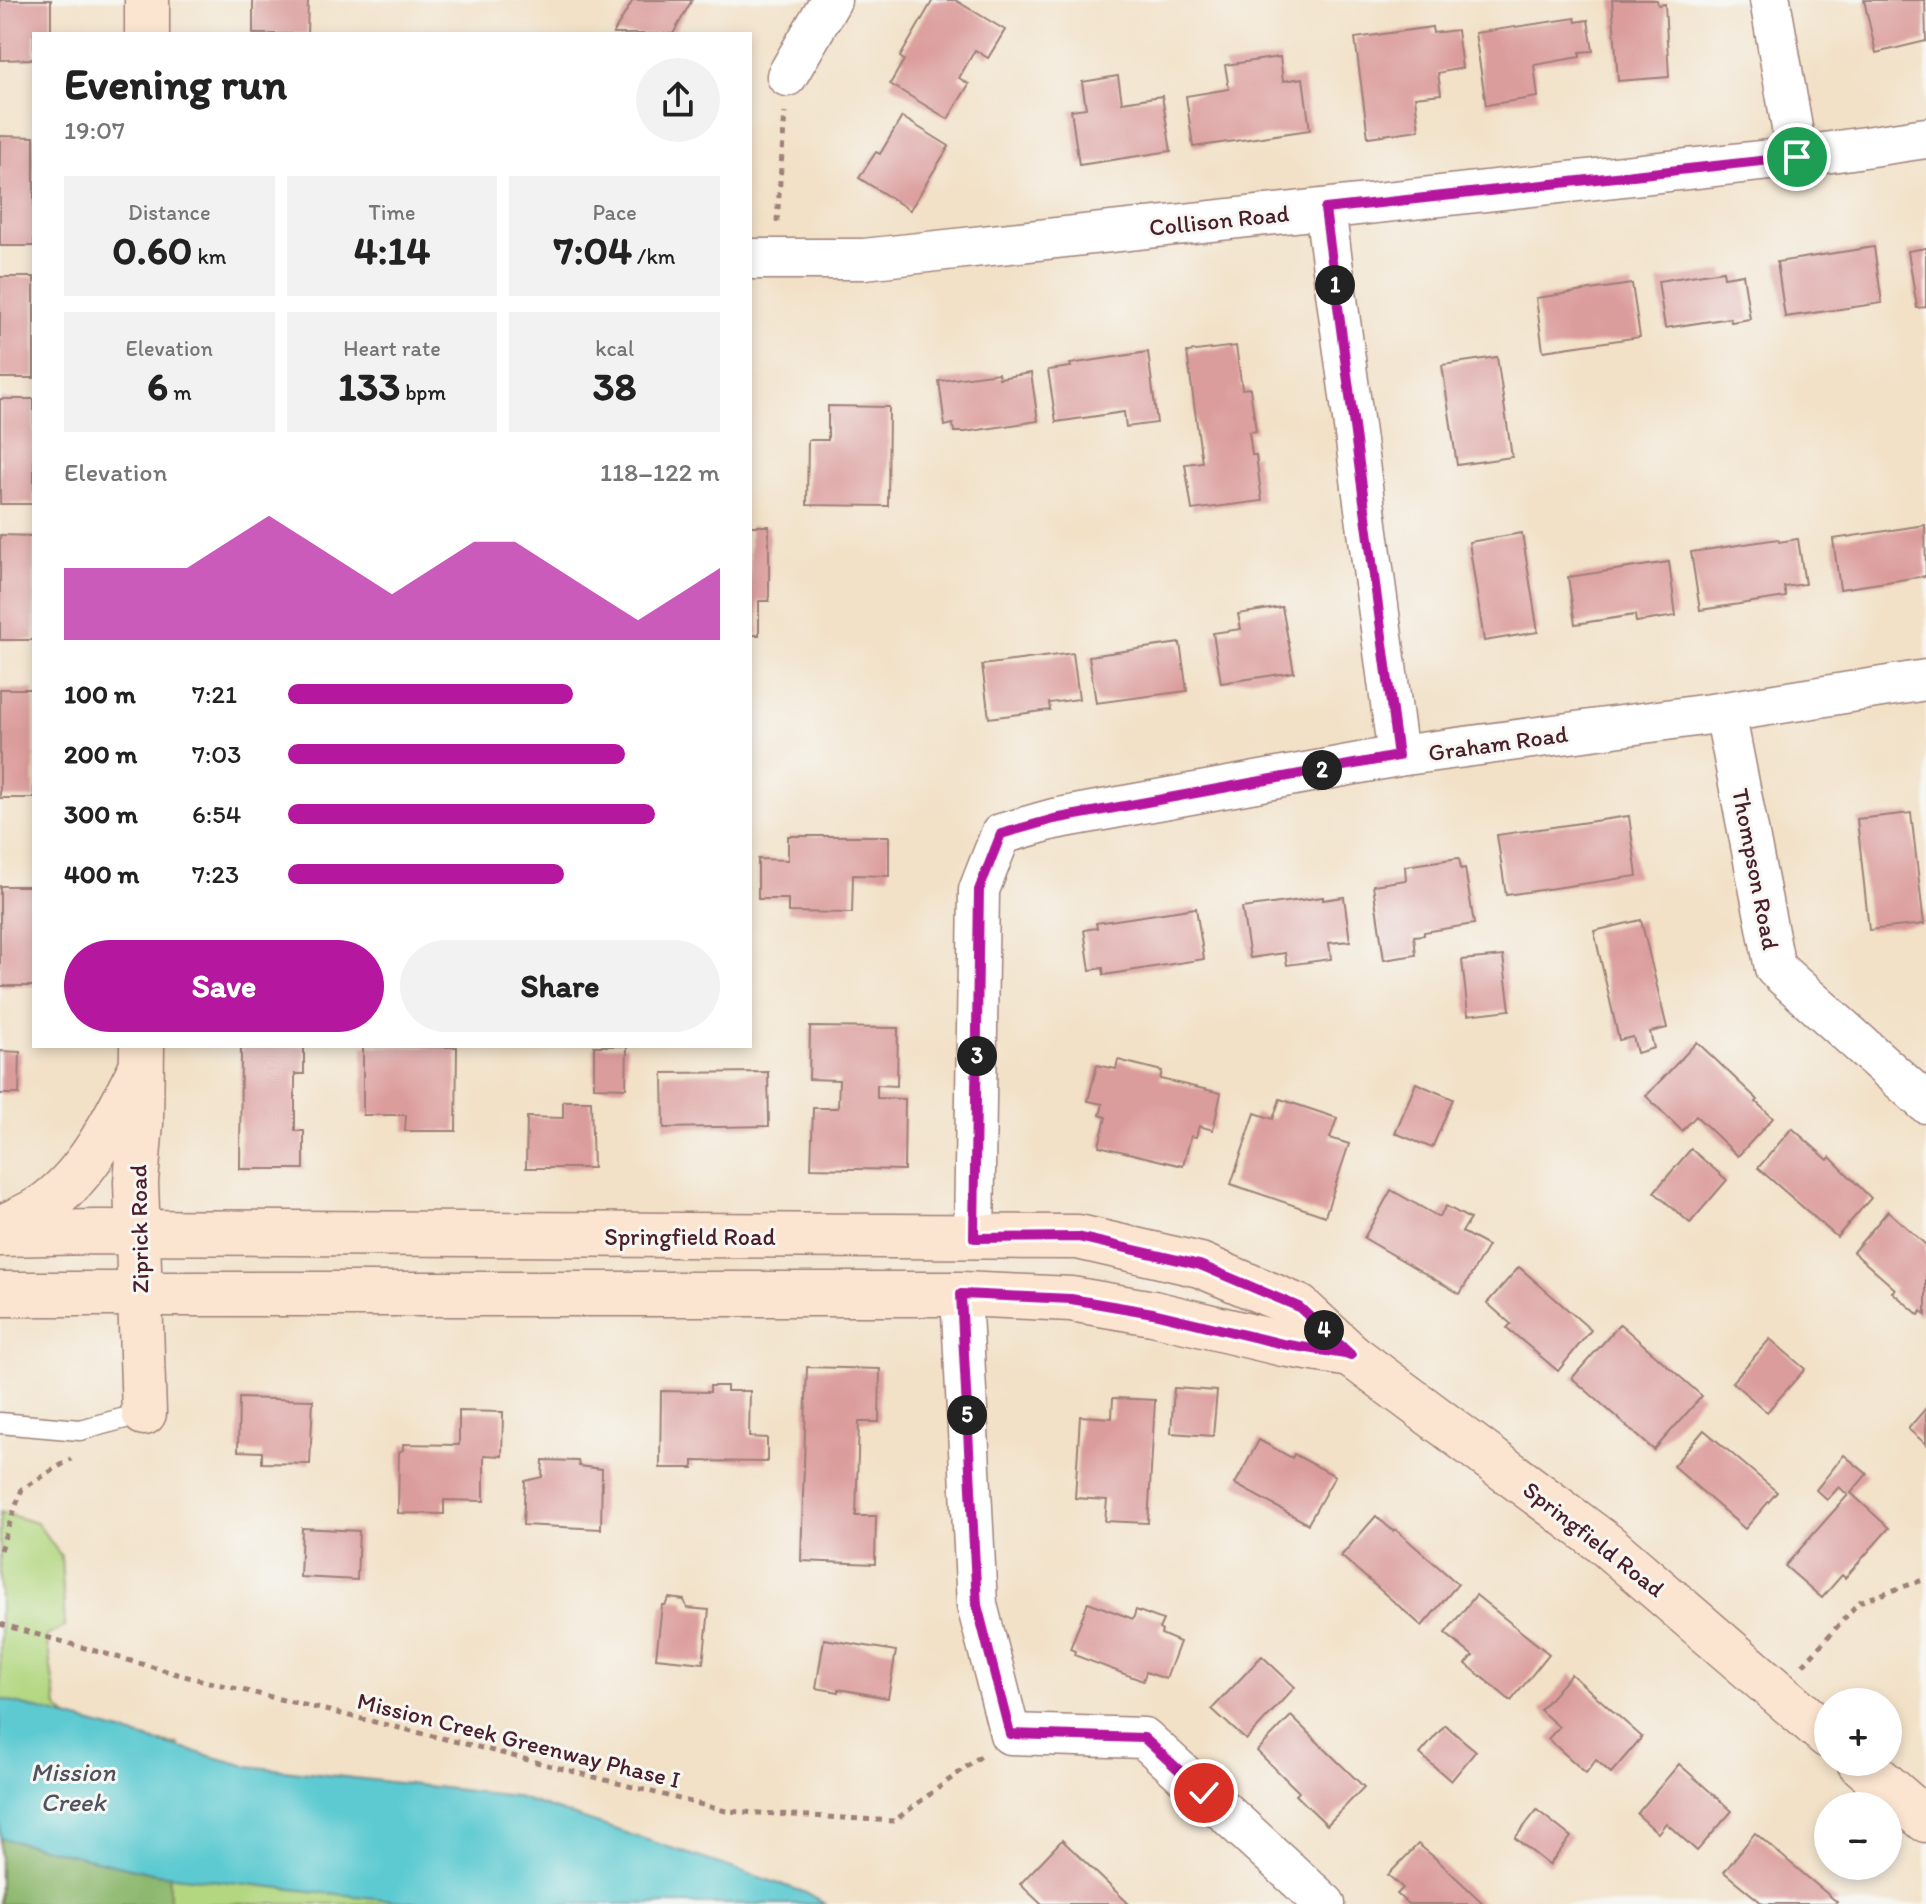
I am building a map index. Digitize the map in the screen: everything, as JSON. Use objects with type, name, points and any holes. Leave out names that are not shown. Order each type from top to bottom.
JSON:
[{"type":"main road","points":[[147,0],[147,32]]},
{"type":"main road","points":[[0,1231],[48,1203],[75,1179],[117,1114],[142,1056]]},
{"type":"main road","name":"Ziprick Road","points":[[142,1056],[136,1232],[144,1413]]},
{"type":"main road","name":"Springfield Road","points":[[0,1231],[1078,1237],[1200,1265],[1299,1307],[1351,1355],[1608,1546],[1814,1724]]},
{"type":"main road","name":"Springfield Road","points":[[0,1294],[961,1294],[1071,1299],[1153,1313],[1283,1344],[1351,1355]]},
{"type":"main road","points":[[1875,1776],[1926,1820]]},
{"type":"street","points":[[787,76],[831,0]]},
{"type":"street","points":[[1770,0],[1797,157]]},
{"type":"street","name":"Collison Road","points":[[762,259],[864,259],[1797,157],[1926,138]]},
{"type":"street","points":[[1325,209],[1398,756]]},
{"type":"street","name":"Graham Road","points":[[974,1238],[979,890],[1001,834],[1054,819],[1398,756],[1725,712],[1926,680]]},
{"type":"street","name":"Thompson Road","points":[[1725,712],[1775,968],[1926,1103]]},
{"type":"street","points":[[961,1294],[977,1605],[1010,1734],[1144,1738],[1325,1904]]},
{"type":"lane","points":[[0,1423],[80,1430],[144,1413]]},
{"type":"path","points":[[762,259],[787,76]]},
{"type":"path","points":[[1778,1693],[1859,1602],[1926,1579]]},
{"type":"path","name":"Mission Creek Greenway Phase I","points":[[0,1624],[184,1676],[726,1811],[894,1821],[1010,1734]]},
{"type":"green space","points":[[0,1512],[37,1523],[61,1556],[65,1627],[46,1636],[57,1707],[66,1716],[96,1729],[132,1738],[179,1744],[178,1813],[540,1904],[0,1904]]},
{"type":"green space","points":[[0,1790],[169,1829],[170,1904],[0,1904]]},
{"type":"water","name":"Mission Creek","points":[[0,1699],[247,1766],[514,1796],[804,1892],[825,1904],[428,1904],[156,1874],[0,1838]]},
{"type":"building","points":[[0,0],[51,0],[51,32],[32,32],[32,59],[1,60]]},
{"type":"building","points":[[253,0],[308,0],[307,32],[253,32]]},
{"type":"building","points":[[633,0],[692,0],[674,32],[614,32]]},
{"type":"building","points":[[933,0],[955,0],[1005,30],[988,58],[975,50],[959,78],[969,84],[948,119],[890,84],[904,60],[900,57]]},
{"type":"building","points":[[1612,0],[1657,0],[1658,5],[1665,4],[1669,77],[1618,81]]},
{"type":"building","points":[[1864,0],[1925,0],[1926,41],[1876,53]]},
{"type":"building","points":[[1575,18],[1576,22],[1588,20],[1593,51],[1580,52],[1580,57],[1534,65],[1538,97],[1486,105],[1475,33]]},
{"type":"building","points":[[1432,27],[1433,33],[1457,30],[1462,68],[1438,73],[1441,94],[1415,97],[1419,130],[1368,137],[1355,38]]},
{"type":"building","points":[[1280,57],[1283,81],[1303,78],[1310,130],[1193,147],[1186,96],[1229,89],[1225,65]]},
{"type":"building","points":[[1118,76],[1122,102],[1162,96],[1171,151],[1079,165],[1071,110],[1086,108],[1082,82]]},
{"type":"building","points":[[902,117],[949,146],[910,210],[859,178],[876,152],[880,154]]},
{"type":"building","points":[[0,136],[32,137],[32,246],[0,246]]},
{"type":"building","points":[[1874,247],[1882,303],[1785,317],[1777,262]]},
{"type":"building","points":[[1926,248],[1926,307],[1917,308],[1908,251]]},
{"type":"building","points":[[1723,271],[1724,277],[1743,274],[1750,319],[1731,322],[1730,318],[1665,328],[1658,281]]},
{"type":"building","points":[[0,277],[32,277],[32,378],[0,378]]},
{"type":"building","points":[[1632,284],[1640,337],[1543,351],[1536,298]]},
{"type":"building","points":[[1236,346],[1242,389],[1250,388],[1256,431],[1249,432],[1252,455],[1256,455],[1262,501],[1192,510],[1185,464],[1202,462],[1187,352]]},
{"type":"building","points":[[1148,352],[1157,423],[1126,427],[1124,412],[1056,422],[1048,370]]},
{"type":"building","points":[[1497,357],[1512,457],[1457,465],[1442,365]]},
{"type":"building","points":[[998,373],[999,378],[1031,373],[1038,421],[965,432],[954,432],[953,424],[945,426],[939,381]]},
{"type":"building","points":[[0,399],[32,399],[32,504],[0,504]]},
{"type":"building","points":[[828,406],[889,407],[888,506],[807,505],[808,440],[828,440]]},
{"type":"building","points":[[1925,525],[1926,576],[1840,589],[1833,539]]},
{"type":"building","points":[[752,526],[769,526],[769,601],[759,601],[759,635],[752,635]]},
{"type":"building","points":[[1522,533],[1538,632],[1484,641],[1469,542]]},
{"type":"building","points":[[0,535],[32,536],[32,640],[0,640]]},
{"type":"building","points":[[1778,539],[1779,542],[1798,539],[1805,584],[1784,587],[1786,597],[1700,610],[1691,552]]},
{"type":"building","points":[[1669,562],[1676,616],[1636,622],[1635,615],[1575,624],[1568,577]]},
{"type":"building","points":[[1282,607],[1294,672],[1221,683],[1213,633],[1241,629],[1238,614]]},
{"type":"building","points":[[1180,643],[1187,691],[1096,703],[1089,656]]},
{"type":"building","points":[[1073,653],[1079,699],[1049,703],[1050,710],[989,718],[982,665]]},
{"type":"building","points":[[0,689],[32,689],[32,798],[0,798]]},
{"type":"building","points":[[1911,813],[1924,924],[1869,930],[1857,819]]},
{"type":"building","points":[[1629,816],[1637,876],[1506,895],[1497,835]]},
{"type":"building","points":[[788,836],[889,836],[889,876],[853,875],[852,913],[788,912],[788,899],[758,899],[758,859],[788,860]]},
{"type":"building","points":[[1459,858],[1461,869],[1465,868],[1474,924],[1414,936],[1416,955],[1384,960],[1373,885],[1406,880],[1405,866]]},
{"type":"building","points":[[0,886],[32,886],[32,986],[0,986]]},
{"type":"building","points":[[1323,897],[1323,900],[1344,897],[1350,941],[1329,943],[1331,959],[1287,965],[1285,953],[1250,958],[1242,908]]},
{"type":"building","points":[[1196,908],[1204,959],[1104,975],[1103,968],[1090,970],[1084,930],[1097,928],[1096,923]]},
{"type":"building","points":[[1641,920],[1667,1028],[1650,1032],[1654,1048],[1637,1053],[1633,1037],[1619,1040],[1594,931]]},
{"type":"building","points":[[1503,956],[1510,1010],[1468,1015],[1462,960]]},
{"type":"building","points":[[810,1027],[898,1028],[897,1086],[877,1085],[877,1098],[905,1099],[904,1170],[811,1168],[813,1108],[838,1108],[839,1080],[809,1079]]},
{"type":"building","points":[[1697,1042],[1773,1118],[1738,1156],[1696,1116],[1682,1131],[1646,1096]]},
{"type":"building","points":[[241,1048],[304,1048],[304,1074],[295,1074],[295,1131],[304,1131],[304,1169],[240,1169]]},
{"type":"building","points":[[363,1048],[457,1048],[456,1131],[405,1131],[406,1115],[363,1115]]},
{"type":"building","points":[[594,1048],[627,1048],[626,1088],[594,1087]]},
{"type":"building","points":[[0,1051],[20,1052],[19,1094],[0,1094]]},
{"type":"building","points":[[1118,1060],[1162,1071],[1160,1079],[1221,1093],[1213,1130],[1199,1126],[1196,1137],[1191,1136],[1183,1166],[1099,1146],[1106,1117],[1100,1115],[1103,1104],[1088,1101],[1097,1065],[1116,1069]]},
{"type":"building","points":[[768,1072],[769,1126],[664,1128],[663,1073]]},
{"type":"building","points":[[1416,1083],[1453,1099],[1432,1148],[1395,1133]]},
{"type":"building","points":[[1280,1099],[1337,1118],[1330,1138],[1349,1144],[1325,1216],[1231,1184],[1255,1113],[1273,1119]]},
{"type":"building","points":[[563,1101],[591,1101],[593,1168],[526,1168],[527,1117],[563,1118]]},
{"type":"building","points":[[1792,1128],[1828,1160],[1830,1157],[1871,1198],[1837,1237],[1758,1168]]},
{"type":"building","points":[[1691,1149],[1727,1180],[1690,1223],[1654,1192]]},
{"type":"building","points":[[1391,1190],[1439,1217],[1446,1206],[1470,1219],[1462,1232],[1488,1246],[1460,1294],[1364,1238]]},
{"type":"building","points":[[1888,1211],[1926,1245],[1926,1315],[1922,1311],[1919,1315],[1892,1292],[1895,1289],[1853,1252]]},
{"type":"building","points":[[1519,1267],[1591,1330],[1558,1371],[1507,1328],[1511,1324],[1487,1303]]},
{"type":"building","points":[[1620,1324],[1702,1396],[1654,1450],[1572,1378]]},
{"type":"building","points":[[1770,1339],[1805,1369],[1767,1412],[1732,1382]]},
{"type":"building","points":[[807,1367],[880,1369],[879,1422],[859,1422],[856,1516],[876,1516],[875,1564],[801,1561]]},
{"type":"building","points":[[710,1386],[727,1386],[727,1391],[750,1391],[749,1437],[767,1438],[767,1462],[693,1461],[693,1468],[660,1468],[661,1391],[710,1392]]},
{"type":"building","points":[[1174,1388],[1217,1391],[1213,1436],[1171,1433]]},
{"type":"building","points":[[239,1398],[313,1400],[310,1464],[262,1463],[262,1452],[238,1451]]},
{"type":"building","points":[[1113,1398],[1155,1400],[1148,1523],[1105,1521],[1107,1500],[1075,1498],[1080,1416],[1112,1418]]},
{"type":"building","points":[[1926,1408],[1926,1444],[1908,1429]]},
{"type":"building","points":[[459,1411],[503,1412],[502,1456],[484,1455],[484,1501],[444,1500],[444,1514],[398,1513],[399,1452],[403,1450],[403,1444],[459,1445]]},
{"type":"building","points":[[1704,1430],[1777,1492],[1745,1529],[1673,1466]]},
{"type":"building","points":[[1259,1440],[1335,1476],[1308,1524],[1235,1484]]},
{"type":"building","points":[[1844,1455],[1867,1474],[1851,1493],[1889,1528],[1845,1578],[1842,1575],[1822,1598],[1785,1566],[1848,1495],[1839,1487],[1827,1500],[1816,1490]]},
{"type":"building","points":[[543,1460],[578,1461],[579,1466],[602,1469],[601,1529],[523,1525],[525,1481],[542,1477]]},
{"type":"building","points":[[1376,1516],[1458,1584],[1422,1626],[1341,1556]]},
{"type":"building","points":[[302,1528],[359,1531],[357,1580],[300,1577]]},
{"type":"building","points":[[1476,1595],[1549,1654],[1511,1701],[1466,1664],[1473,1656],[1445,1633]]},
{"type":"building","points":[[669,1598],[684,1600],[687,1608],[709,1610],[703,1663],[656,1658],[662,1605]]},
{"type":"building","points":[[1088,1602],[1133,1619],[1136,1610],[1163,1620],[1159,1629],[1161,1634],[1180,1642],[1166,1679],[1146,1672],[1143,1681],[1074,1655],[1075,1651],[1070,1649]]},
{"type":"building","points":[[824,1639],[896,1651],[888,1698],[816,1688]]},
{"type":"building","points":[[1262,1656],[1295,1687],[1246,1740],[1212,1709]]},
{"type":"building","points":[[1571,1674],[1642,1737],[1611,1773],[1596,1760],[1586,1773],[1548,1739],[1559,1727],[1540,1710]]},
{"type":"building","points":[[1291,1716],[1364,1787],[1327,1825],[1257,1751]]},
{"type":"building","points":[[1445,1725],[1476,1751],[1451,1781],[1420,1754]]},
{"type":"building","points":[[1679,1764],[1732,1811],[1697,1851],[1666,1823],[1658,1833],[1637,1814]]},
{"type":"building","points":[[1537,1810],[1571,1837],[1549,1865],[1515,1838]]},
{"type":"building","points":[[1755,1833],[1837,1902],[1763,1904],[1724,1872]]},
{"type":"building","points":[[1062,1840],[1129,1904],[1041,1904],[1020,1884]]},
{"type":"building","points":[[1418,1844],[1484,1904],[1408,1904],[1397,1894],[1403,1888],[1388,1875]]},
{"type":"route","points":[[1204,1793],[1144,1738],[1010,1734],[977,1605],[961,1294],[1071,1299],[1153,1313],[1283,1344],[1351,1355],[1299,1307],[1200,1265],[1078,1237],[974,1238],[979,890],[1001,834],[1054,819],[1398,756],[1325,209],[1797,157]]}]
